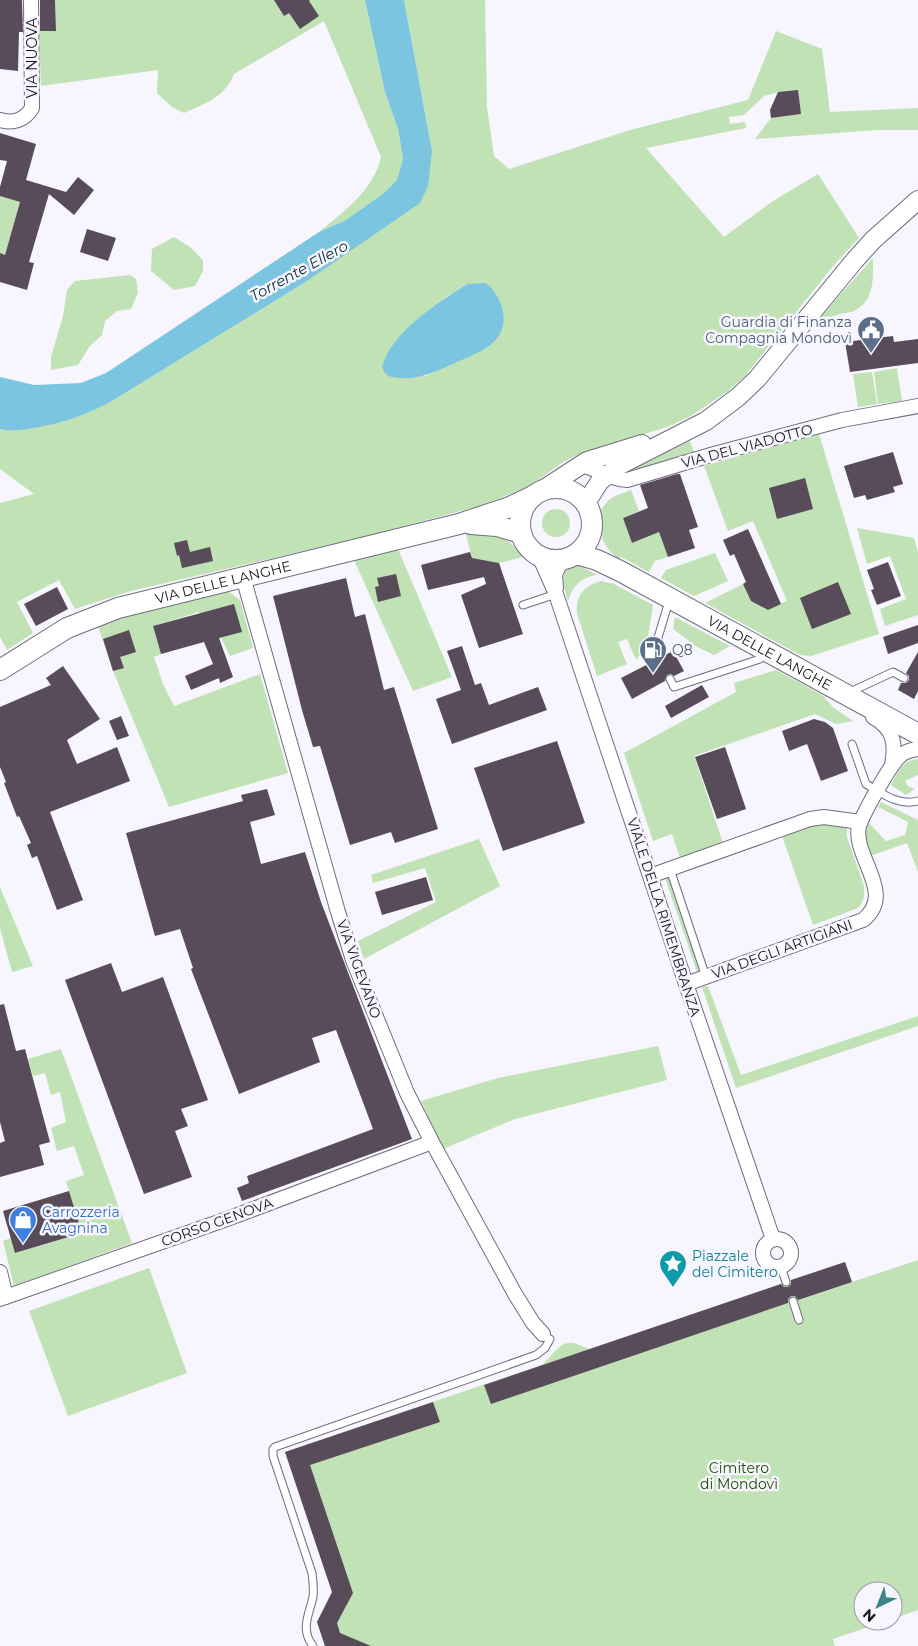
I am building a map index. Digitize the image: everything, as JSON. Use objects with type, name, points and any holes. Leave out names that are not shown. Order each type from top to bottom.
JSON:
[{"type":"main road","name":"VIA DELLE LANGHE","points":[[0,670],[76,623],[118,608],[459,524],[510,507],[537,493],[553,488],[566,489],[577,494],[586,503]]},
{"type":"main road","points":[[537,493],[526,504],[520,523],[521,532],[529,548],[539,556]]},
{"type":"main road","points":[[569,557],[586,544],[592,531],[592,516],[586,503]]},
{"type":"main road","name":"VIA DELLE LANGHE","points":[[459,524],[498,526],[521,532]]},
{"type":"main road","name":"VIA DELLE LANGHE","points":[[589,537],[597,551],[622,572]]},
{"type":"main road","name":"VIA DELLE LANGHE","points":[[539,556],[553,560],[569,557],[597,560],[918,734]]},
{"type":"street","name":"VIA NUOVA","points":[[0,120],[14,122],[28,114],[32,108],[31,0]]},
{"type":"street","points":[[586,503],[607,475],[620,465],[716,414],[748,388],[873,240],[918,200]]},
{"type":"street","name":"VIA DEL VIADOTTO","points":[[579,465],[593,468],[621,480],[635,478],[842,420],[918,406]]},
{"type":"street","points":[[537,493],[579,465],[593,459],[685,431]]},
{"type":"street","name":"VIALE DELLA RIMEMBRANZA","points":[[539,556],[556,594],[773,1239]]},
{"type":"street","points":[[556,594],[555,574],[569,557]]},
{"type":"street","name":"VIA VIGEVANO","points":[[243,577],[346,938],[396,1067],[432,1142],[515,1294],[533,1323],[546,1336]]},
{"type":"street","points":[[849,696],[860,710],[880,721],[889,732],[895,746],[892,765]]},
{"type":"street","points":[[650,876],[810,819],[824,817],[860,822],[892,765],[906,752],[918,749]]},
{"type":"street","name":"VIA DEGLI ARTIGIANI","points":[[686,984],[863,920],[870,914],[875,903],[875,889],[858,837],[860,822]]},
{"type":"street","name":"CORSO GENOVA","points":[[3,1298],[227,1219],[432,1142]]},
{"type":"street","points":[[773,1239],[784,1240],[791,1249],[790,1260],[781,1267],[770,1266],[763,1257],[764,1246],[773,1239]]},
{"type":"street","points":[[0,1272],[3,1298]]},
{"type":"lane","points":[[523,605],[556,594]]},
{"type":"lane","points":[[658,658],[654,651],[670,598]]},
{"type":"lane","points":[[670,678],[674,687],[760,659],[765,650]]},
{"type":"lane","points":[[849,696],[893,672],[904,678]]},
{"type":"lane","points":[[852,744],[866,784],[898,802],[918,801]]},
{"type":"lane","points":[[670,869],[706,977]]},
{"type":"lane","points":[[781,1267],[786,1282]]},
{"type":"lane","points":[[793,1302],[799,1320]]},
{"type":"lane","points":[[313,1646],[305,1628],[314,1585],[312,1573],[273,1456],[275,1446],[536,1355],[545,1348],[546,1336]]},
{"type":"green space","points":[[55,0],[365,0],[385,92],[398,129],[403,158],[397,180],[384,193],[346,220],[319,232],[365,190],[372,180],[381,157],[324,21],[234,74],[225,89],[214,99],[184,113],[172,107],[157,93],[158,70],[41,86],[39,31],[56,31]]},
{"type":"green space","points":[[404,0],[485,0],[487,107],[494,156],[509,169],[630,130],[748,100],[776,31],[822,49],[830,112],[918,108],[918,130],[878,130],[755,139],[771,118],[801,114],[778,92],[764,96],[744,115],[729,117],[730,124],[745,122],[746,128],[646,148],[724,237],[773,201],[818,174],[859,238],[834,265],[744,377],[728,391],[691,416],[667,427],[579,454],[563,462],[534,483],[519,491],[476,507],[359,538],[131,591],[75,609],[59,580],[17,602],[33,633],[7,650],[0,637],[0,503],[34,494],[0,469],[0,429],[18,430],[52,424],[72,419],[96,409],[304,283],[432,151]],"holes":[[[467,284],[495,341],[486,348],[426,376],[391,377],[394,343],[416,321],[445,298]]]},
{"type":"green space","points":[[0,196],[20,202],[5,255],[0,253]]},
{"type":"green space","points":[[174,237],[190,247],[203,260],[203,271],[195,286],[174,290],[151,271],[152,249]]},
{"type":"green space","points":[[873,258],[872,287],[867,300],[854,311],[839,314],[815,323]]},
{"type":"green space","points":[[130,275],[136,279],[138,293],[131,309],[117,311],[105,321],[102,335],[90,346],[78,365],[51,370],[51,357],[63,316],[67,290],[75,281]]},
{"type":"green space","points":[[897,368],[902,401],[878,404],[874,372]]},
{"type":"green space","points":[[872,372],[877,404],[858,407],[853,374]]},
{"type":"green space","points":[[819,434],[879,634],[811,656],[800,655],[705,603],[743,584],[751,601],[767,610],[787,601],[753,521],[728,531],[704,466]]},
{"type":"green space","points":[[690,441],[694,452],[635,471],[634,468]]},
{"type":"green space","points":[[631,490],[639,511],[623,518],[632,543],[659,532],[668,557],[655,561],[649,572],[621,557],[619,559],[613,554],[603,540],[600,531],[600,514],[603,507],[611,498]]},
{"type":"green space","points":[[556,509],[566,513],[570,523],[566,533],[556,537],[546,533],[542,523],[546,513]]},
{"type":"green space","points":[[857,528],[914,538],[918,553],[918,615],[885,626],[880,609],[906,599],[890,556],[867,564]]},
{"type":"green space","points":[[474,533],[502,538],[518,550],[523,557],[499,563],[472,558],[466,534]]},
{"type":"green space","points":[[398,549],[452,677],[413,691],[354,560]]},
{"type":"green space","points":[[715,553],[728,581],[694,596],[661,578],[666,570]]},
{"type":"green space","points":[[571,564],[579,565],[597,575],[586,578],[578,584],[572,591],[568,601],[564,586],[564,576],[567,567]]},
{"type":"green space","points":[[601,581],[614,584],[653,605],[646,641],[636,660],[627,639],[618,642],[627,664],[597,676],[577,614],[577,608],[579,597],[585,588]]},
{"type":"green space","points":[[228,591],[240,600],[253,648],[230,656],[221,638],[208,641],[199,612],[153,626],[161,654],[154,657],[163,684],[174,706],[260,674],[288,773],[169,807],[113,671],[98,626],[139,613]]},
{"type":"green space","points":[[675,617],[730,646],[714,655],[697,647],[673,629]]},
{"type":"green space","points":[[776,670],[822,695],[834,708],[853,721],[836,724],[815,714],[694,756],[723,843],[680,858],[672,834],[653,841],[624,753],[736,692],[734,683]]},
{"type":"green space","points":[[918,759],[918,775],[905,781],[908,786],[915,789],[906,795],[891,785],[904,765]]},
{"type":"green space","points":[[881,802],[918,820],[918,872],[907,843],[870,856],[865,835],[869,823],[886,841],[905,835],[908,822],[878,807]]},
{"type":"green space","points":[[817,824],[847,827],[847,837],[864,886],[864,893],[863,901],[858,908],[813,925],[782,836]]},
{"type":"green space","points":[[479,839],[500,886],[364,959],[358,941],[436,902],[425,868],[373,883],[371,875]]},
{"type":"green space","points":[[670,877],[702,970],[697,972],[665,878]]},
{"type":"green space","points":[[0,887],[33,966],[12,972],[0,928]]},
{"type":"green space","points":[[708,986],[741,1075],[918,1016],[918,1026],[736,1088],[702,987]]},
{"type":"green space","points":[[658,1046],[667,1080],[515,1119],[443,1149],[421,1101],[498,1078]]},
{"type":"green space","points":[[61,1049],[132,1243],[14,1286],[3,1241],[11,1238],[16,1253],[82,1233],[66,1181],[84,1175],[74,1146],[57,1151],[51,1128],[66,1122],[60,1092],[51,1095],[45,1073],[33,1076],[28,1059]]},
{"type":"green space","name":"Cimitero di Mondovì","points":[[918,1260],[918,1610],[903,1615],[903,1581],[853,1581],[853,1631],[857,1631],[833,1639],[835,1646],[325,1646],[317,1622],[332,1592],[285,1452],[542,1365],[564,1344],[574,1343],[590,1349],[845,1262],[852,1282]]},
{"type":"green space","points":[[149,1268],[187,1373],[68,1416],[29,1311]]},
{"type":"water","name":"Torrente Ellero","points":[[365,0],[404,0],[432,151],[428,186],[420,203],[304,283],[112,401],[72,419],[52,425],[18,430],[0,429],[0,377],[34,385],[81,383],[106,373],[319,232],[346,220],[384,193],[397,180],[403,158],[398,129],[385,92]]},
{"type":"water","points":[[486,283],[498,298],[504,316],[503,325],[495,341],[479,352],[425,375],[400,378],[387,375],[382,367],[387,354],[405,330],[430,309],[467,284]]},
{"type":"building","points":[[0,0],[22,0],[23,32],[19,32],[18,71],[0,69]]},
{"type":"building","points":[[40,0],[55,0],[56,31],[40,31]]},
{"type":"building","points":[[274,0],[310,0],[319,16],[300,29],[289,13],[284,16]]},
{"type":"building","points":[[798,90],[801,114],[771,118],[770,110],[778,92]]},
{"type":"building","points":[[0,133],[36,144],[26,180],[66,192],[78,177],[94,190],[74,215],[49,194],[29,262],[34,263],[27,290],[0,282],[0,253],[5,255],[20,202],[0,196],[0,187],[7,161],[0,160]]},
{"type":"building","points":[[87,229],[116,238],[108,261],[80,252]]},
{"type":"building","name":"Guardia di Finanza Compagnia Mondovì","points":[[893,336],[894,342],[918,339],[918,363],[850,372],[845,342]]},
{"type":"building","points":[[893,452],[903,484],[893,487],[895,492],[867,500],[865,495],[854,498],[844,466]]},
{"type":"building","points":[[680,474],[698,527],[689,530],[695,548],[668,557],[659,532],[632,543],[623,518],[648,508],[640,485]]},
{"type":"building","points":[[805,478],[813,509],[777,519],[769,488]]},
{"type":"building","points":[[748,529],[781,604],[768,610],[751,601],[743,584],[746,582],[734,554],[730,556],[723,540]]},
{"type":"building","points":[[187,540],[190,552],[210,547],[213,561],[182,568],[174,543]]},
{"type":"building","points":[[470,552],[472,558],[499,563],[523,634],[479,648],[461,595],[486,584],[484,577],[428,590],[421,565]]},
{"type":"building","points":[[888,562],[901,596],[877,605],[871,590],[874,589],[867,570]]},
{"type":"building","points":[[396,574],[401,596],[378,602],[375,587],[379,586],[377,578]]},
{"type":"building","points":[[346,578],[355,617],[365,614],[384,690],[394,687],[438,829],[395,843],[391,832],[350,845],[320,746],[313,747],[273,596]]},
{"type":"building","points":[[838,582],[851,614],[812,629],[800,598]]},
{"type":"building","points":[[57,587],[68,609],[36,626],[24,604]]},
{"type":"building","points":[[234,604],[242,632],[219,638],[233,677],[220,683],[219,678],[191,690],[185,676],[213,664],[204,642],[161,654],[153,626]]},
{"type":"building","points":[[918,625],[918,643],[888,654],[883,637]]},
{"type":"building","points":[[129,630],[136,652],[120,657],[124,668],[113,671],[103,639]]},
{"type":"building","points":[[462,646],[475,685],[481,683],[489,705],[538,687],[547,710],[452,744],[436,699],[461,690],[447,651]]},
{"type":"building","points":[[673,651],[684,671],[674,676],[671,674],[667,675],[665,681],[632,699],[621,678],[654,661],[660,663],[663,660],[663,656]]},
{"type":"building","points":[[918,652],[918,691],[914,699],[898,690],[901,683],[906,683],[909,680],[909,676],[906,673]]},
{"type":"building","points":[[63,666],[100,719],[67,740],[77,764],[117,747],[130,781],[50,812],[83,900],[57,910],[37,856],[32,858],[27,845],[31,843],[19,816],[17,817],[4,783],[6,782],[0,767],[0,707],[51,685],[46,678]]},
{"type":"building","points":[[702,685],[709,697],[671,718],[665,706]]},
{"type":"building","points":[[121,716],[129,736],[117,740],[109,721]]},
{"type":"building","points":[[814,719],[825,722],[833,728],[848,771],[821,781],[807,744],[789,751],[782,731]]},
{"type":"building","points":[[557,741],[585,823],[503,851],[474,768]]},
{"type":"building","points":[[725,747],[746,809],[717,819],[695,757]]},
{"type":"building","points":[[267,789],[275,815],[250,822],[261,864],[305,852],[321,902],[412,1139],[242,1201],[237,1188],[249,1183],[247,1176],[373,1129],[336,1030],[312,1038],[320,1062],[239,1094],[191,969],[193,968],[180,929],[155,936],[126,833],[243,801],[241,795]]},
{"type":"building","points":[[426,877],[433,900],[382,915],[375,892]]},
{"type":"building","points":[[111,963],[122,992],[163,977],[208,1100],[181,1109],[188,1126],[175,1131],[192,1177],[144,1194],[65,980]]},
{"type":"building","points":[[4,1004],[16,1051],[25,1049],[50,1142],[39,1145],[44,1165],[0,1177],[0,1143],[5,1141],[0,1122],[0,1005]]},
{"type":"building","points":[[69,1191],[82,1233],[15,1253],[3,1211]]},
{"type":"building","points":[[845,1262],[852,1282],[798,1300],[795,1296],[791,1296],[788,1299],[788,1303],[491,1404],[484,1385],[781,1284],[784,1287],[788,1287],[791,1284],[791,1280]]},
{"type":"building","points":[[433,1402],[440,1422],[310,1465],[353,1593],[337,1623],[340,1633],[371,1646],[325,1646],[317,1622],[332,1592],[285,1452]]},
{"type":"place","name":"Guardia di Finanza Compagnia Mondovì","points":[[871,354]]},
{"type":"place","name":"Q8","points":[[653,674]]},
{"type":"place","name":"Carrozzeria Avagnina","points":[[23,1244]]},
{"type":"place","name":"Piazzale del Cimitero","points":[[673,1288]]}]
